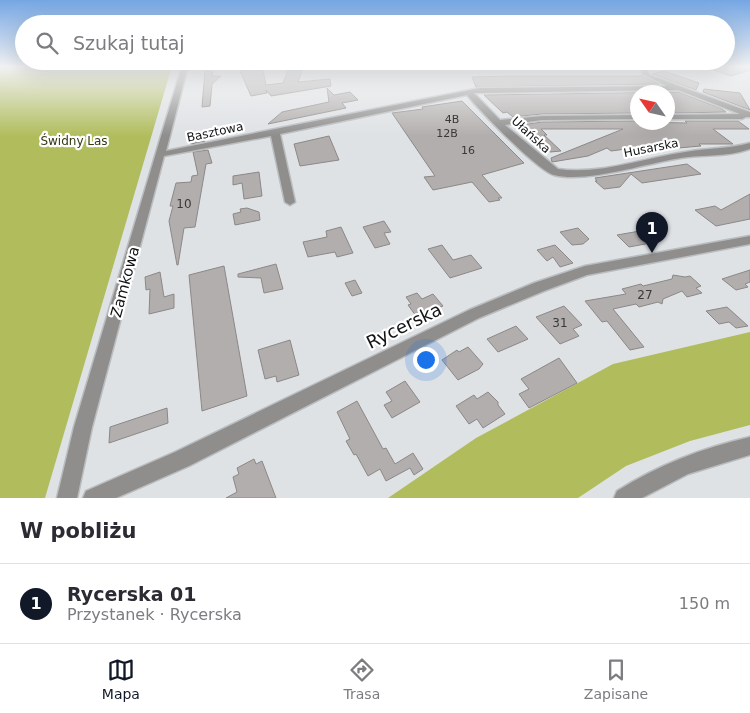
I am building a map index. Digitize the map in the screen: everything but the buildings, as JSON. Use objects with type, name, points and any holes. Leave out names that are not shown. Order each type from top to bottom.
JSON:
[{"type":"street","name":"Zamkowa","points":[[68,498],[83,427],[179,89]]},
{"type":"street","name":"Basztowa","points":[[161,154],[184,151],[469,92],[498,89]]},
{"type":"street","points":[[681,89],[748,114]]},
{"type":"street","name":"Ułańska","points":[[469,92],[499,123],[547,167],[556,172]]},
{"type":"street","points":[[675,117],[742,116],[748,114]]},
{"type":"street","points":[[499,123],[542,118],[630,117]]},
{"type":"street","points":[[275,132],[290,202]]},
{"type":"street","name":"Husarska","points":[[556,172],[564,174],[596,170],[689,153],[740,150],[750,146]]},
{"type":"street","name":"Rycerska","points":[[93,498],[182,460],[410,345],[474,314],[539,287],[593,269],[750,240]]},
{"type":"street","points":[[624,498],[674,469],[722,452],[750,446]]},
{"type":"green space","name":"Świdny Las","points":[[0,89],[165,89],[45,498],[0,498]]},
{"type":"green space","points":[[750,332],[750,425],[690,441],[626,466],[578,498],[388,498],[476,438],[613,364]]},
{"type":"place","name":"Rycerska 01","points":[[652,253]]}]
